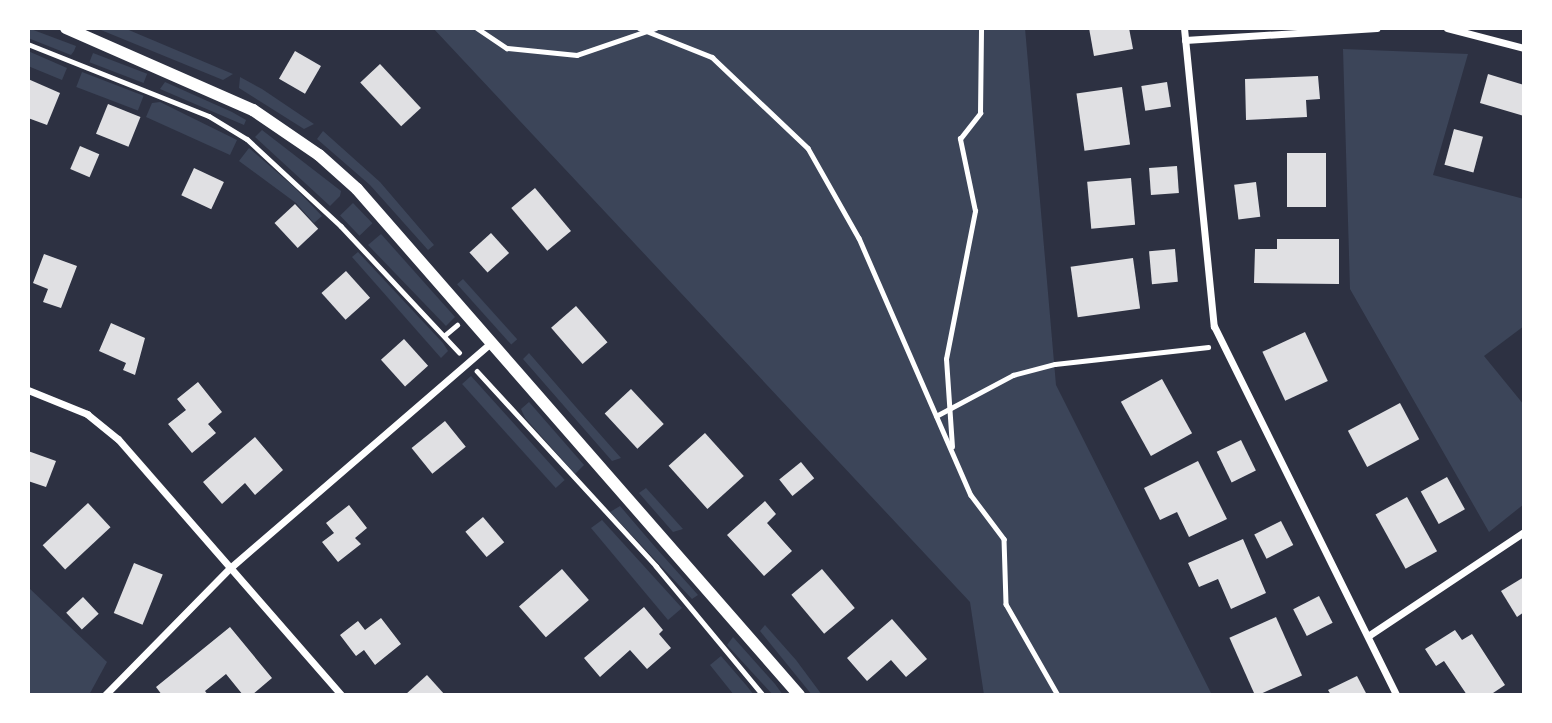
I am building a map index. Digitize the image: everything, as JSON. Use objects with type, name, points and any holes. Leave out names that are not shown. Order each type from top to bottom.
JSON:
[{"type":"street","points":[[65,28],[175,72],[284,130],[357,189],[799,695]]},
{"type":"street","points":[[1184,28],[1214,326],[1396,695]]},
{"type":"street","points":[[1185,40],[1377,28]]},
{"type":"street","points":[[1447,28],[1524,48]]},
{"type":"street","points":[[105,695],[230,568],[492,342]]},
{"type":"street","points":[[28,390],[87,414],[118,439],[341,695]]},
{"type":"street","points":[[1368,636],[1524,532]]},
{"type":"path","points":[[477,28],[506,48],[577,55],[651,33],[656,28]]},
{"type":"path","points":[[639,28],[712,57],[808,148],[859,238],[971,495],[1004,539],[1006,604],[1058,695]]},
{"type":"path","points":[[952,452],[946,359],[975,211],[960,139],[980,113],[981,28]]},
{"type":"path","points":[[28,44],[209,116],[247,139],[341,226],[468,361],[656,566],[763,695]]},
{"type":"path","points":[[936,416],[1013,375],[1055,364],[1223,345]]},
{"type":"shaded area","points":[[28,28],[76,46],[74,51],[71,55],[28,38]]},
{"type":"shaded area","points":[[96,28],[124,28],[233,74],[223,80]]},
{"type":"shaded area","points":[[433,28],[1025,28],[1056,385],[1212,695],[984,695],[970,602]]},
{"type":"shaded area","points":[[1343,49],[1468,54],[1433,175],[1524,199],[1524,326],[1484,356],[1524,405],[1524,504],[1489,532],[1350,289]]},
{"type":"shaded area","points":[[28,51],[67,68],[62,80],[28,66]]},
{"type":"shaded area","points":[[93,53],[147,74],[144,83],[89,62]]},
{"type":"shaded area","points":[[82,72],[144,96],[138,111],[76,87]]},
{"type":"shaded area","points":[[240,77],[314,124],[304,129],[239,88]]},
{"type":"shaded area","points":[[165,82],[232,112],[246,120],[244,125],[160,89]]},
{"type":"shaded area","points":[[160,102],[237,140],[230,155],[146,117],[152,103]]},
{"type":"shaded area","points":[[262,130],[341,191],[340,196],[330,206],[255,137]]},
{"type":"shaded area","points":[[323,131],[380,182],[434,245],[428,250],[370,185],[317,139]]},
{"type":"shaded area","points":[[249,148],[294,187],[322,216],[314,223],[296,203],[239,161]]},
{"type":"shaded area","points":[[353,203],[372,223],[360,236],[340,216]]},
{"type":"shaded area","points":[[381,234],[455,317],[446,326],[368,245]]},
{"type":"shaded area","points":[[358,252],[443,343],[448,351],[441,358],[352,257]]},
{"type":"shaded area","points":[[463,279],[517,339],[511,345],[457,284]]},
{"type":"shaded area","points":[[529,353],[621,458],[612,461],[523,359]]},
{"type":"shaded area","points":[[471,376],[565,480],[556,488],[462,384]]},
{"type":"shaded area","points":[[529,402],[584,465],[575,474],[525,418],[521,409]]},
{"type":"shaded area","points":[[646,488],[683,529],[673,532],[639,493]]},
{"type":"shaded area","points":[[620,506],[698,595],[692,599],[610,512]]},
{"type":"shaded area","points":[[602,520],[682,608],[668,620],[591,528]]},
{"type":"shaded area","points":[[28,587],[107,662],[89,695],[28,695]]},
{"type":"shaded area","points":[[765,625],[822,695],[812,695],[760,631]]},
{"type":"shaded area","points":[[733,637],[783,695],[773,695],[727,645]]},
{"type":"shaded area","points":[[721,656],[754,695],[734,695],[710,665]]},
{"type":"building","points":[[1089,28],[1129,28],[1133,49],[1094,56]]},
{"type":"building","points":[[295,51],[321,66],[305,94],[279,79]]},
{"type":"building","points":[[380,64],[421,108],[401,126],[360,82]]},
{"type":"building","points":[[1488,74],[1524,85],[1524,116],[1480,103]]},
{"type":"building","points":[[1318,76],[1320,99],[1306,100],[1307,117],[1246,120],[1245,79]]},
{"type":"building","points":[[28,79],[60,93],[47,125],[28,118]]},
{"type":"building","points":[[1167,82],[1171,107],[1145,111],[1141,86]]},
{"type":"building","points":[[1122,87],[1130,144],[1085,151],[1076,93]]},
{"type":"building","points":[[108,104],[140,117],[128,147],[96,134]]},
{"type":"building","points":[[1454,129],[1483,137],[1473,173],[1444,165]]},
{"type":"building","points":[[80,146],[99,154],[90,177],[70,169]]},
{"type":"building","points":[[1287,153],[1326,153],[1326,207],[1287,207]]},
{"type":"building","points":[[1177,166],[1179,193],[1151,195],[1149,168]]},
{"type":"building","points":[[194,168],[224,182],[211,209],[181,195]]},
{"type":"building","points":[[1131,178],[1135,225],[1091,229],[1087,182]]},
{"type":"building","points":[[1256,182],[1260,217],[1238,219],[1234,185]]},
{"type":"building","points":[[535,188],[571,231],[547,251],[511,208]]},
{"type":"building","points":[[295,204],[318,229],[298,248],[275,223]]},
{"type":"building","points":[[491,233],[509,253],[488,272],[469,252]]},
{"type":"building","points":[[1277,239],[1339,239],[1339,284],[1254,283],[1255,249],[1277,249]]},
{"type":"building","points":[[1175,249],[1178,282],[1152,284],[1149,251]]},
{"type":"building","points":[[44,254],[77,266],[61,308],[43,302],[48,289],[33,283]]},
{"type":"building","points":[[1133,258],[1140,309],[1078,317],[1071,267]]},
{"type":"building","points":[[346,271],[370,298],[346,320],[321,293]]},
{"type":"building","points":[[576,306],[607,342],[583,364],[551,328]]},
{"type":"building","points":[[111,323],[145,338],[135,375],[123,370],[126,363],[99,351]]},
{"type":"building","points":[[1305,332],[1328,381],[1285,401],[1262,352]]},
{"type":"building","points":[[404,339],[428,366],[405,386],[381,360]]},
{"type":"building","points":[[1162,379],[1192,433],[1151,456],[1121,402]]},
{"type":"building","points":[[198,382],[222,412],[208,424],[216,433],[192,453],[168,424],[186,410],[177,399]]},
{"type":"building","points":[[631,389],[664,424],[637,449],[605,414]]},
{"type":"building","points":[[1400,403],[1419,439],[1367,467],[1348,431]]},
{"type":"building","points":[[445,421],[466,447],[432,474],[412,448]]},
{"type":"building","points":[[705,433],[744,476],[707,509],[669,466]]},
{"type":"building","points":[[255,437],[283,470],[255,495],[245,483],[222,504],[203,482]]},
{"type":"building","points":[[1241,440],[1256,471],[1232,482],[1217,452]]},
{"type":"building","points":[[28,451],[56,461],[46,487],[28,481]]},
{"type":"building","points":[[1198,461],[1227,519],[1189,537],[1177,512],[1160,520],[1144,488]]},
{"type":"building","points":[[801,462],[814,478],[792,496],[779,480]]},
{"type":"building","points":[[1447,477],[1465,509],[1439,524],[1421,492]]},
{"type":"building","points":[[1407,497],[1437,551],[1406,569],[1376,514]]},
{"type":"building","points":[[765,501],[776,514],[767,523],[792,551],[764,576],[727,535]]},
{"type":"building","points":[[88,503],[111,527],[65,569],[43,545]]},
{"type":"building","points":[[349,505],[367,528],[355,538],[361,544],[338,562],[322,542],[334,533],[326,523]]},
{"type":"building","points":[[483,517],[504,542],[487,557],[465,532]]},
{"type":"building","points":[[1281,521],[1293,545],[1267,559],[1254,535]]},
{"type":"building","points":[[1243,539],[1266,593],[1231,609],[1218,579],[1199,587],[1188,563]]},
{"type":"building","points":[[134,563],[163,575],[143,625],[114,613]]},
{"type":"building","points":[[562,569],[589,600],[546,637],[519,606]]},
{"type":"building","points":[[822,569],[855,608],[824,634],[791,595]]},
{"type":"building","points":[[1524,577],[1524,612],[1517,617],[1501,591]]},
{"type":"building","points":[[1319,596],[1333,623],[1307,636],[1293,609]]},
{"type":"building","points":[[83,597],[99,614],[82,630],[66,613]]},
{"type":"building","points":[[644,607],[663,630],[659,634],[671,648],[647,669],[630,650],[600,677],[584,658]]},
{"type":"building","points":[[1276,617],[1302,675],[1255,695],[1229,638]]},
{"type":"building","points":[[381,618],[401,644],[375,665],[364,650],[356,656],[340,635],[358,621],[365,630]]},
{"type":"building","points":[[892,619],[927,659],[906,677],[891,660],[867,681],[847,658]]},
{"type":"building","points":[[230,627],[272,678],[252,695],[243,695],[226,674],[205,691],[208,695],[162,695],[156,687]]},
{"type":"building","points":[[1455,630],[1462,640],[1472,634],[1505,685],[1490,695],[1467,695],[1444,661],[1436,666],[1425,649]]},
{"type":"building","points":[[427,675],[445,695],[405,695]]},
{"type":"building","points":[[1357,676],[1367,695],[1331,695],[1328,690]]}]
